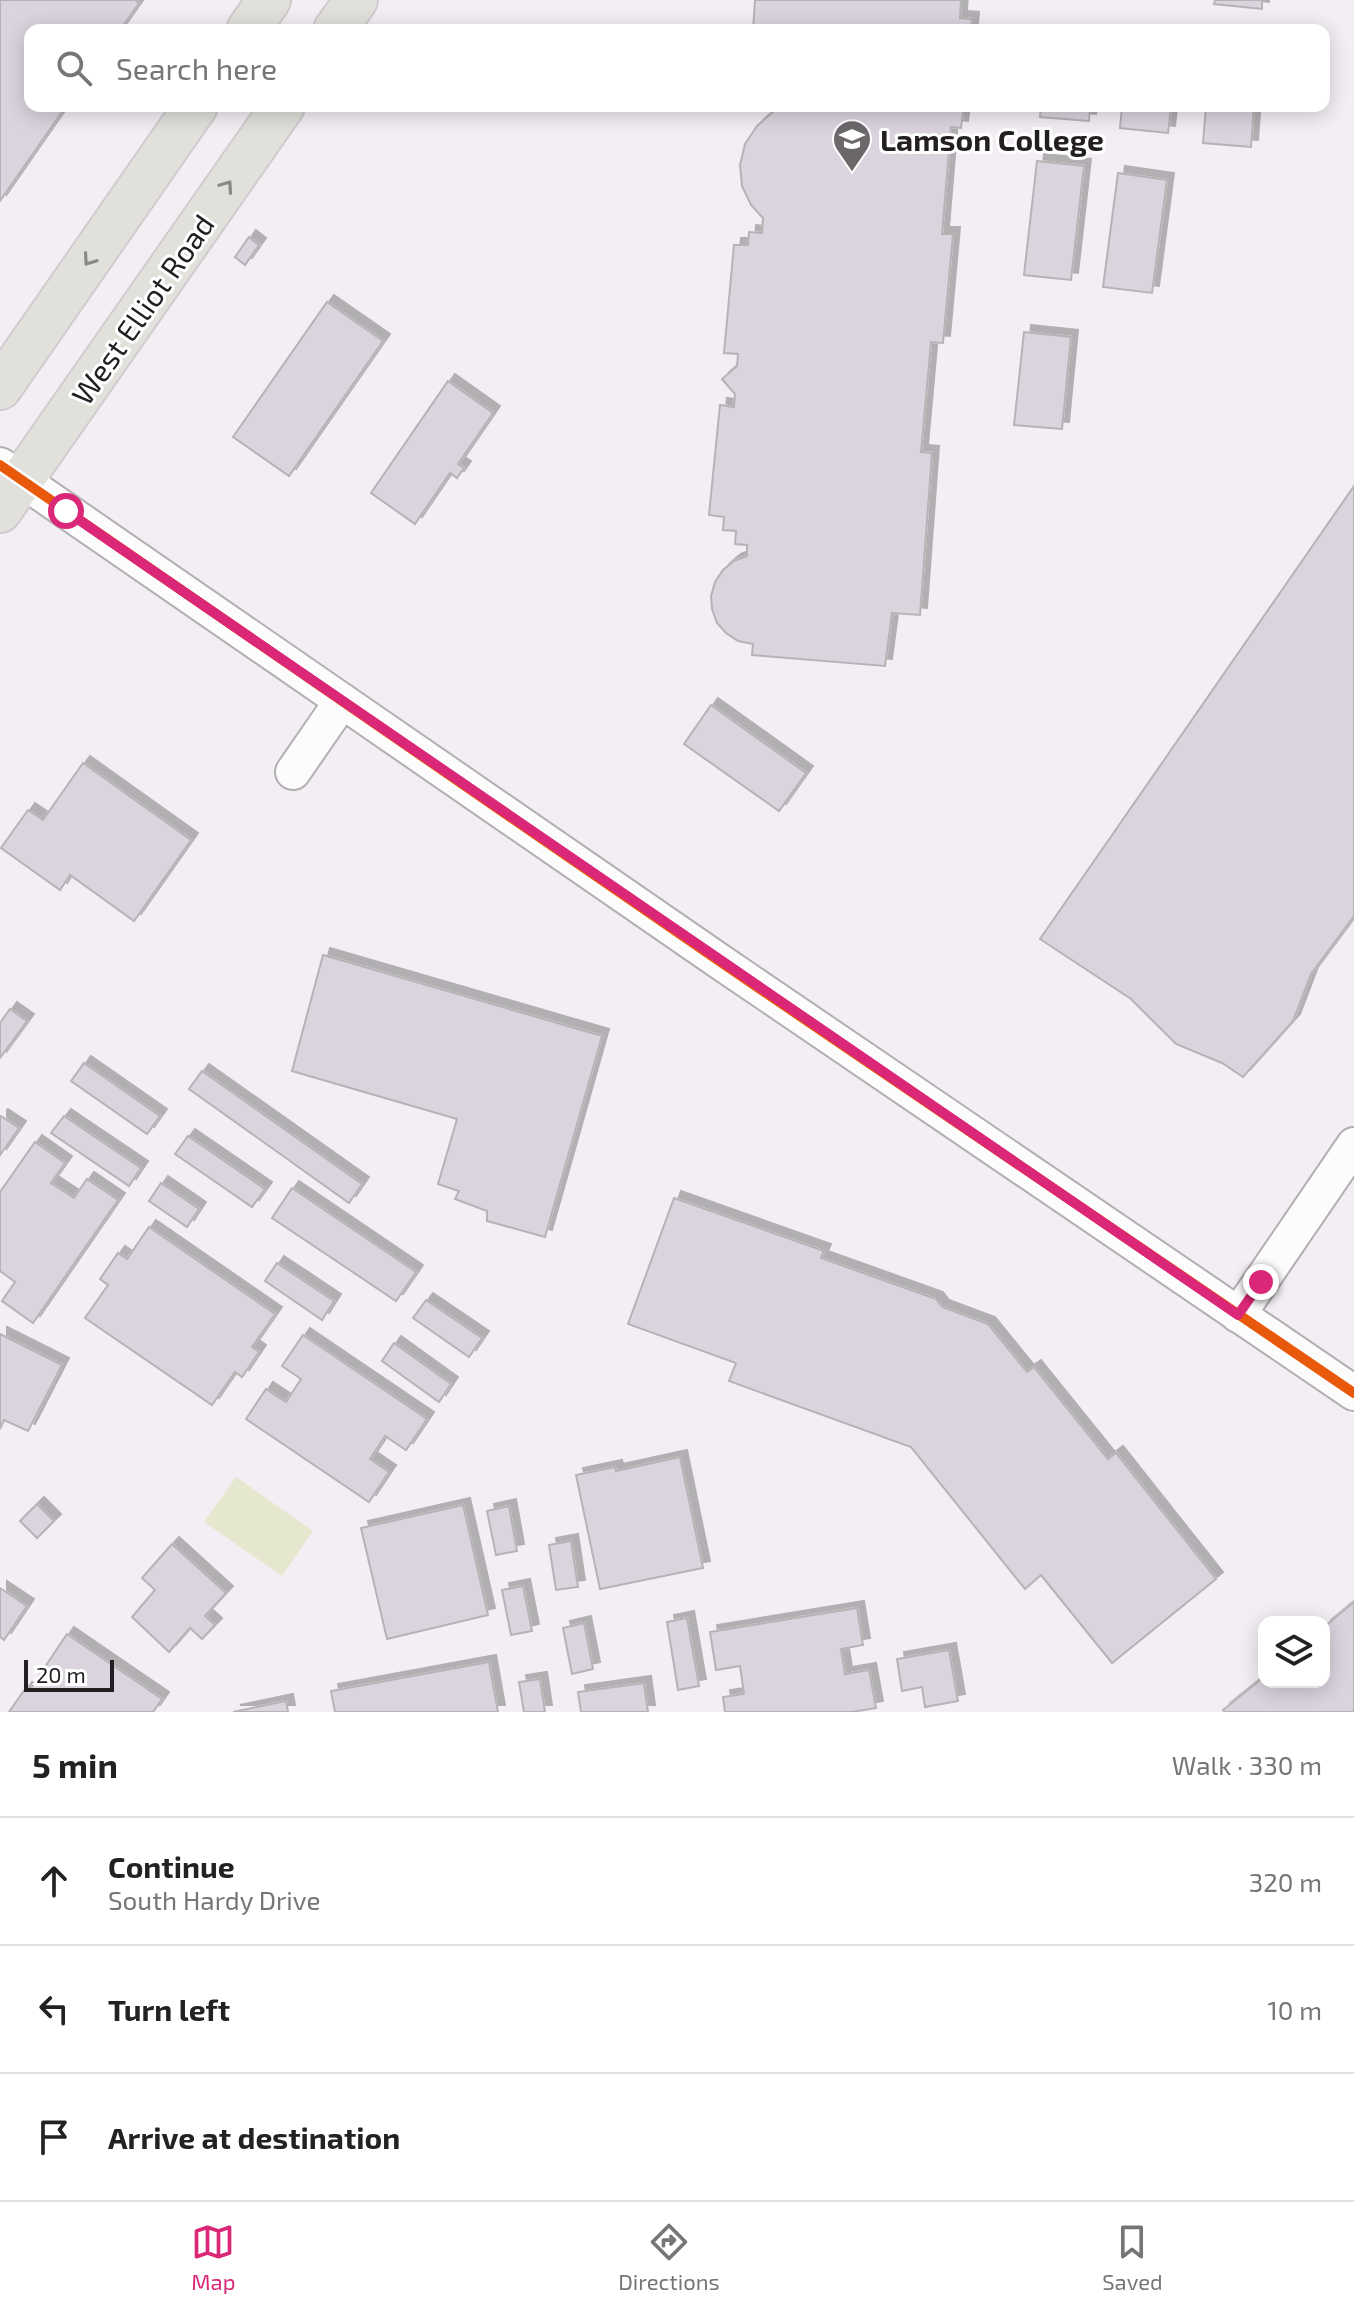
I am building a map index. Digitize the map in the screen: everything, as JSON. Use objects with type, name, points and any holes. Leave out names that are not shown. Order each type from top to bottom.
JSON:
[{"type":"main road","points":[[252,24],[269,0]]},
{"type":"main road","points":[[339,24],[356,0]]},
{"type":"main road","points":[[0,388],[192,112]]},
{"type":"main road","name":"West Elliot Road","points":[[7,485],[279,112]]},
{"type":"street","points":[[7,485],[342,701],[1354,1393]]},
{"type":"street","points":[[293,772],[342,701]]},
{"type":"street","points":[[1238,1315],[1354,1145]]},
{"type":"green space","points":[[236,1477],[313,1531],[282,1576],[204,1522]]},
{"type":"building","points":[[0,0],[135,0],[139,3],[124,24],[24,24],[24,112],[62,112],[0,201]]},
{"type":"building","points":[[755,0],[961,0],[960,18],[972,19],[972,24],[753,24]]},
{"type":"building","points":[[1215,0],[1262,0],[1262,9],[1214,4]]},
{"type":"building","points":[[773,112],[963,112],[961,128],[951,127],[942,234],[953,234],[943,343],[931,342],[921,452],[932,453],[920,615],[892,613],[885,666],[752,655],[753,644],[738,641],[726,633],[717,623],[712,609],[711,596],[715,582],[734,561],[747,556],[747,545],[735,544],[736,531],[723,530],[724,517],[709,515],[720,405],[734,407],[735,394],[722,379],[737,366],[738,354],[724,353],[734,245],[748,245],[749,232],[762,233],[763,218],[751,205],[742,186],[740,165],[745,144],[757,126]]},
{"type":"building","points":[[1040,112],[1090,112],[1089,121],[1040,117]]},
{"type":"building","points":[[1121,112],[1170,112],[1168,133],[1120,128]]},
{"type":"building","points":[[1206,112],[1254,112],[1251,147],[1203,143]]},
{"type":"building","points":[[1037,161],[1084,166],[1071,280],[1024,275]]},
{"type":"building","points":[[1118,173],[1167,180],[1152,293],[1103,287]]},
{"type":"building","points":[[249,237],[259,245],[245,265],[235,257]]},
{"type":"building","points":[[327,302],[383,341],[289,476],[233,437]]},
{"type":"building","points":[[1024,332],[1071,337],[1062,429],[1014,425]]},
{"type":"building","points":[[448,381],[493,413],[458,464],[464,468],[457,478],[450,473],[415,524],[371,493]]},
{"type":"building","points":[[1354,486],[1354,916],[1311,974],[1293,1021],[1243,1077],[1222,1063],[1176,1044],[1131,999],[1040,939]]},
{"type":"building","points":[[711,705],[806,773],[779,811],[684,744]]},
{"type":"building","points":[[83,763],[191,840],[134,921],[70,875],[60,890],[1,848],[28,810],[43,820]]},
{"type":"building","points":[[323,955],[602,1036],[545,1237],[487,1221],[487,1211],[455,1199],[459,1191],[438,1184],[457,1119],[292,1071]]},
{"type":"building","points":[[10,1009],[27,1021],[0,1058],[0,1023]]},
{"type":"building","points":[[84,1063],[160,1116],[147,1134],[71,1081]]},
{"type":"building","points":[[202,1071],[362,1184],[349,1203],[189,1089]]},
{"type":"building","points":[[64,1116],[141,1168],[129,1186],[51,1133]]},
{"type":"building","points":[[0,1117],[19,1128],[0,1155]]},
{"type":"building","points":[[188,1136],[265,1189],[252,1207],[175,1154]]},
{"type":"building","points":[[35,1142],[65,1163],[51,1183],[74,1198],[87,1179],[118,1200],[33,1323],[2,1301],[15,1282],[0,1271],[0,1192]]},
{"type":"building","points":[[161,1183],[199,1209],[187,1227],[149,1201]]},
{"type":"building","points":[[292,1188],[416,1272],[396,1301],[272,1218]]},
{"type":"building","points":[[674,1198],[824,1251],[821,1258],[936,1299],[942,1307],[988,1324],[1027,1372],[1034,1367],[1108,1459],[1116,1453],[1216,1579],[1112,1663],[1041,1575],[1025,1589],[911,1447],[729,1381],[736,1363],[628,1324]]},
{"type":"building","points":[[149,1227],[275,1314],[252,1347],[259,1352],[242,1377],[235,1372],[212,1405],[85,1318],[108,1285],[100,1279],[118,1253],[127,1259]]},
{"type":"building","points":[[277,1263],[334,1301],[322,1320],[265,1281]]},
{"type":"building","points":[[426,1300],[482,1338],[469,1357],[413,1318]]},
{"type":"building","points":[[0,1334],[62,1365],[28,1431],[4,1420],[0,1429]]},
{"type":"building","points":[[303,1335],[427,1419],[406,1450],[385,1436],[370,1459],[389,1472],[369,1502],[246,1419],[266,1389],[286,1402],[301,1379],[282,1366]]},
{"type":"building","points":[[394,1343],[451,1384],[439,1402],[382,1361]]},
{"type":"building","points":[[680,1457],[703,1568],[600,1589],[576,1475],[615,1467],[616,1471]]},
{"type":"building","points":[[37,1504],[54,1521],[37,1538],[20,1521]]},
{"type":"building","points":[[463,1505],[488,1615],[387,1639],[361,1528]]},
{"type":"building","points":[[509,1506],[517,1551],[496,1555],[487,1511]]},
{"type":"building","points":[[571,1541],[578,1587],[556,1590],[549,1545]]},
{"type":"building","points":[[172,1544],[226,1593],[205,1616],[215,1625],[202,1639],[190,1628],[169,1652],[132,1617],[155,1590],[142,1578]]},
{"type":"building","points":[[523,1586],[532,1631],[511,1635],[502,1590]]},
{"type":"building","points":[[0,1588],[27,1606],[4,1640],[0,1637]]},
{"type":"building","points":[[1354,1602],[1354,1712],[1223,1710],[1258,1682],[1258,1688],[1330,1688],[1330,1622]]},
{"type":"building","points":[[857,1608],[863,1645],[841,1649],[845,1674],[869,1670],[876,1708],[852,1712],[725,1712],[723,1697],[744,1694],[740,1666],[716,1670],[710,1632]]},
{"type":"building","points":[[687,1618],[699,1686],[678,1690],[667,1622]]},
{"type":"building","points":[[584,1623],[593,1669],[572,1674],[563,1628]]},
{"type":"building","points":[[67,1634],[162,1699],[153,1712],[9,1712],[25,1689],[29,1691]]},
{"type":"building","points":[[949,1650],[958,1701],[925,1707],[922,1687],[902,1691],[897,1659]]},
{"type":"building","points":[[489,1662],[498,1712],[335,1712],[331,1691]]},
{"type":"building","points":[[540,1679],[545,1712],[524,1712],[519,1682]]},
{"type":"building","points":[[644,1683],[648,1712],[581,1712],[578,1692]]},
{"type":"building","points":[[286,1701],[288,1712],[233,1712]]},
{"type":"cycle path","points":[[0,465],[719,961],[1354,1393]]},
{"type":"place","name":"Lamson College","points":[[852,173]]},
{"type":"route","points":[[66,511],[1238,1315],[1261,1282]]}]
